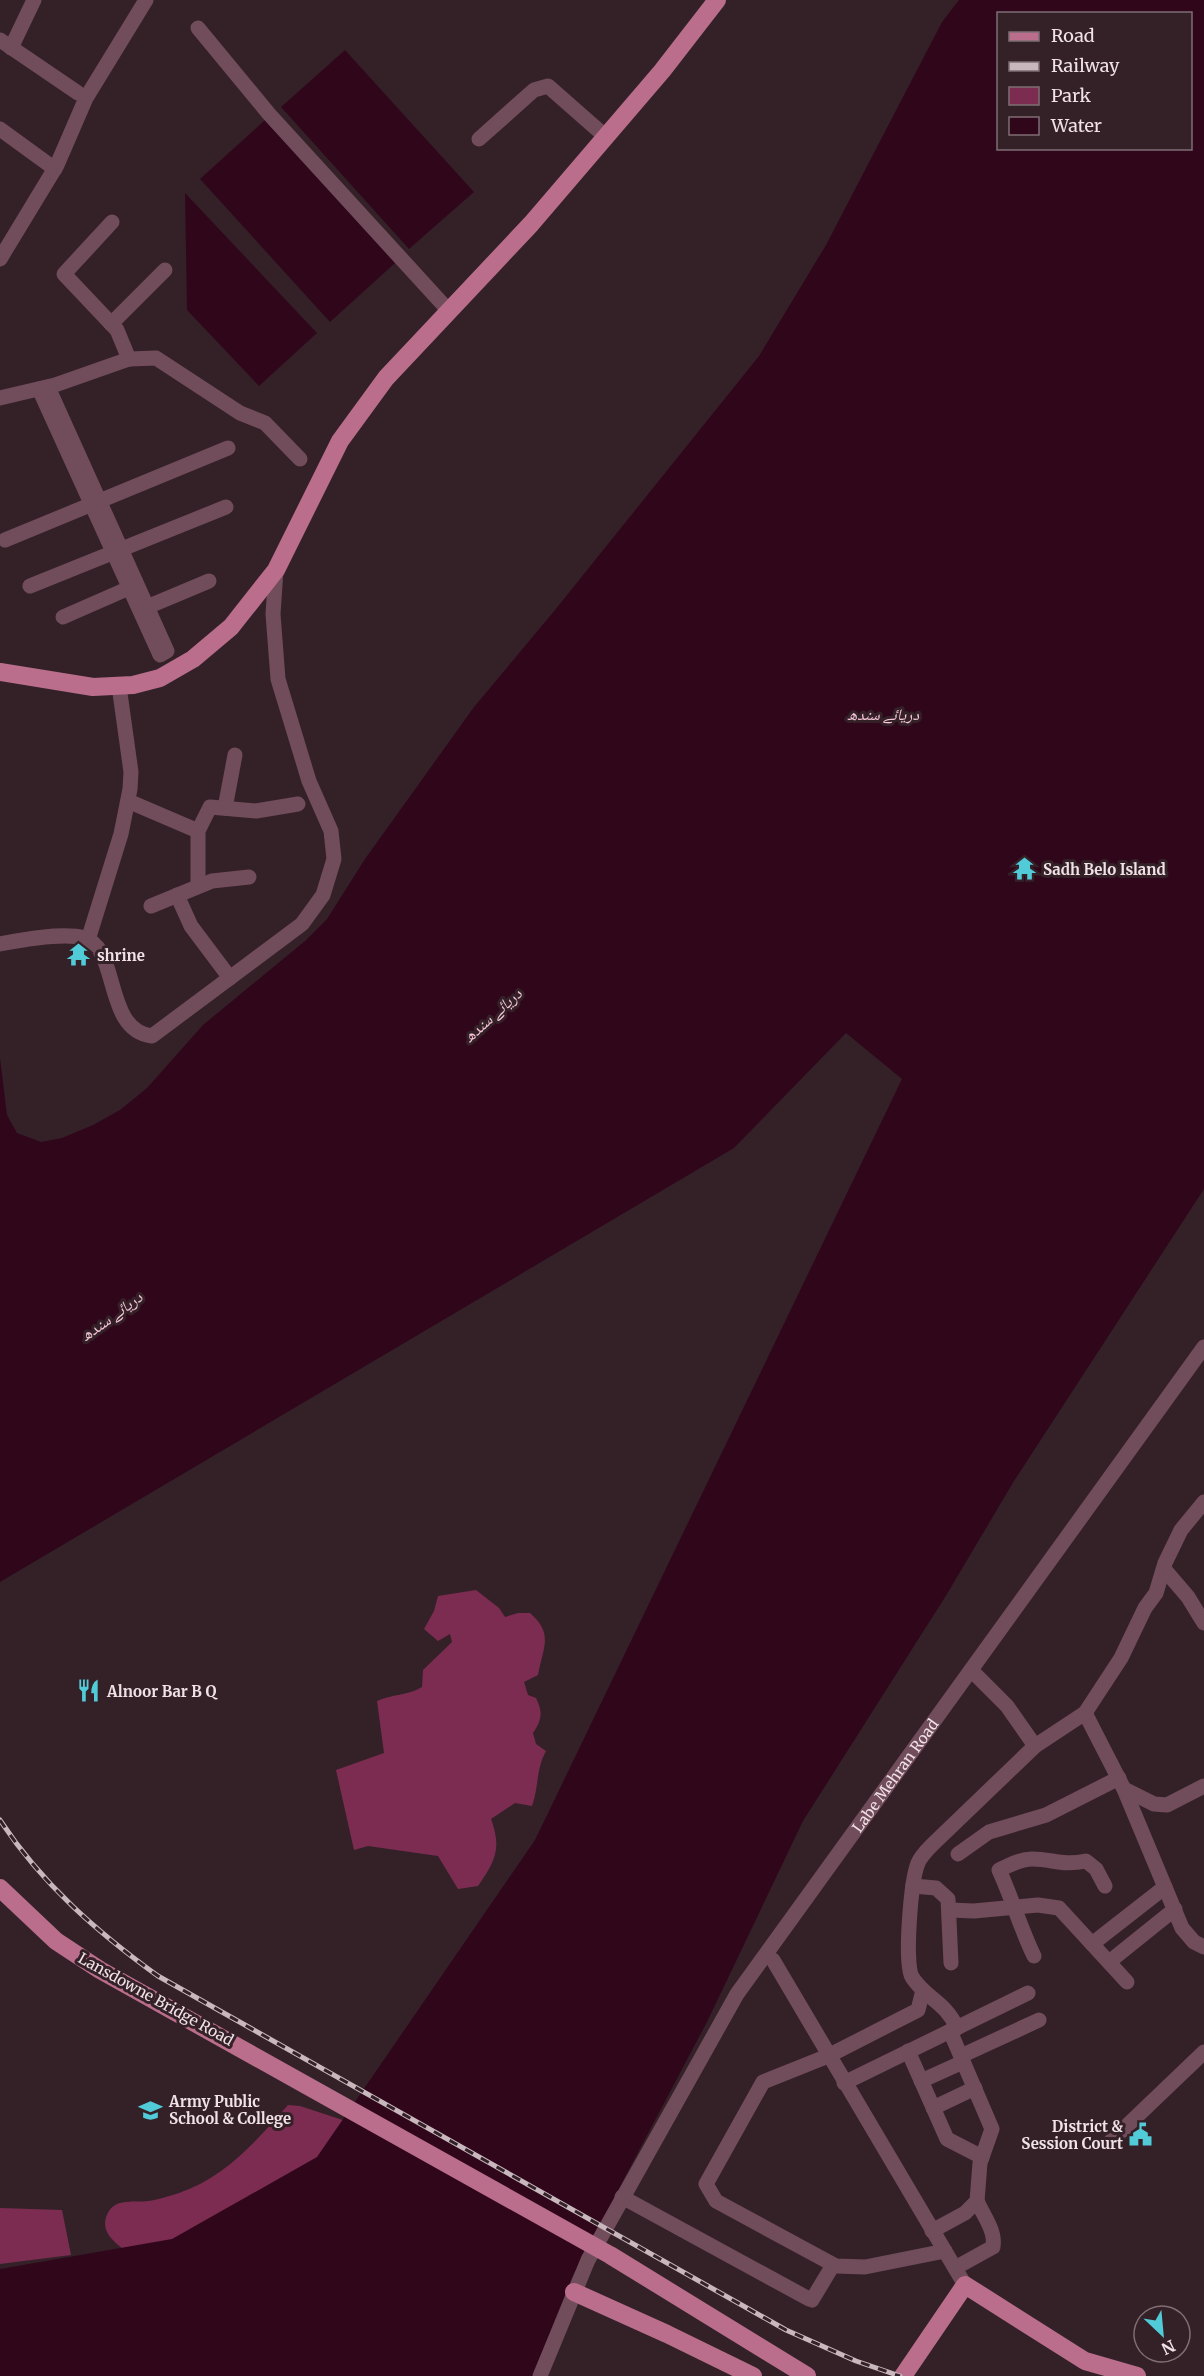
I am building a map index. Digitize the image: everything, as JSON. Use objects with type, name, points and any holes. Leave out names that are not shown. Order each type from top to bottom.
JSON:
[{"type":"main road","points":[[0,672],[93,687],[134,685],[160,678],[193,659],[231,627],[276,570],[340,441],[386,378],[531,224],[662,71],[717,0]]},
{"type":"main road","name":"Lansdowne Bridge Road","points":[[0,1888],[56,1941],[100,1970],[324,2093],[610,2255],[805,2376]]},
{"type":"main road","points":[[903,2376],[965,2285],[1085,2361],[1136,2376]]},
{"type":"main road","points":[[574,2292],[753,2376]]},
{"type":"street","points":[[34,0],[6,44],[78,93]]},
{"type":"street","points":[[0,259],[55,169],[86,99],[146,0]]},
{"type":"street","points":[[198,28],[269,114],[449,311]]},
{"type":"street","points":[[479,139],[534,90],[543,86],[548,86],[606,137]]},
{"type":"street","points":[[0,129],[55,169]]},
{"type":"street","points":[[112,222],[64,274],[111,324],[123,341],[129,359]]},
{"type":"street","points":[[111,324],[165,270]]},
{"type":"street","points":[[0,398],[43,388],[129,359],[156,358],[240,413],[265,423],[300,459]]},
{"type":"street","points":[[43,388],[133,587],[160,655],[167,651],[147,607],[133,587]]},
{"type":"street","points":[[5,540],[228,448]]},
{"type":"street","points":[[30,586],[226,507]]},
{"type":"street","points":[[0,944],[33,938],[84,938],[88,940],[98,949],[105,961],[113,994],[122,1013],[145,1035],[152,1036],[302,924],[322,895],[334,859],[331,831],[309,781],[278,679],[273,614],[276,570]]},
{"type":"street","points":[[147,607],[209,581]]},
{"type":"street","points":[[63,617],[133,587]]},
{"type":"street","points":[[88,940],[121,834],[128,801],[131,772],[119,686]]},
{"type":"street","points":[[225,808],[235,756]]},
{"type":"street","points":[[128,801],[198,831]]},
{"type":"street","points":[[198,885],[198,831],[210,807],[256,811],[298,804]]},
{"type":"street","points":[[151,906],[198,885],[220,879],[249,877]]},
{"type":"street","points":[[177,895],[191,926],[230,978]]},
{"type":"street","name":"Labe Mehran Road","points":[[540,2376],[588,2260],[737,1994],[1204,1347]]},
{"type":"street","points":[[955,2268],[993,2247],[994,2242],[987,2220],[977,2201],[982,2157],[992,2129],[962,2059],[944,2007],[923,1990],[914,1979],[909,1965],[913,1887],[918,1862],[932,1845],[1035,1746],[1085,1713],[1121,1658],[1145,1608],[1156,1593],[1181,1530],[1204,1502]]},
{"type":"street","points":[[1164,1569],[1198,1599],[1204,1623]]},
{"type":"street","points":[[971,1670],[1007,1706],[1035,1746]]},
{"type":"street","points":[[1085,1713],[1122,1784],[1182,1928],[1194,1942],[1204,1947]]},
{"type":"street","points":[[1122,1784],[1154,1804],[1167,1805],[1204,1786]]},
{"type":"street","points":[[958,1854],[989,1832],[1046,1815],[1122,1784]]},
{"type":"street","points":[[1034,1956],[1019,1925],[1016,1907],[999,1870],[1022,1860],[1034,1859],[1056,1864],[1086,1862],[1096,1869],[1105,1886]]},
{"type":"street","points":[[913,1887],[936,1888],[948,1899],[951,1963]]},
{"type":"street","points":[[1092,1944],[1165,1887]]},
{"type":"street","points":[[950,1910],[974,1911],[1038,1905],[1059,1908],[1127,1982]]},
{"type":"street","points":[[1109,1962],[1174,1910]]},
{"type":"street","points":[[772,1960],[965,2285]]},
{"type":"street","points":[[923,1990],[918,2010],[828,2056],[763,2082],[706,2184],[716,2201],[833,2265],[865,2267],[945,2251]]},
{"type":"street","points":[[844,2083],[1028,1993]]},
{"type":"street","points":[[921,2081],[1039,2020]]},
{"type":"street","points":[[908,2051],[947,2139],[982,2157]]},
{"type":"street","points":[[1111,2141],[1204,2052]]},
{"type":"street","points":[[933,2108],[975,2088]]},
{"type":"street","points":[[622,2197],[812,2300],[833,2265]]},
{"type":"street","points":[[932,2230],[965,2213],[977,2201]]},
{"type":"green space","points":[[476,1590],[499,1608],[505,1617],[518,1613],[530,1613],[542,1628],[545,1641],[538,1675],[524,1682],[528,1695],[536,1698],[540,1708],[540,1720],[533,1733],[536,1744],[546,1751],[532,1806],[515,1803],[491,1819],[496,1847],[489,1869],[478,1886],[458,1889],[438,1856],[368,1846],[354,1850],[336,1770],[384,1753],[377,1701],[422,1687],[423,1670],[452,1642],[450,1634],[438,1641],[424,1629],[434,1611],[438,1596]]},
{"type":"green space","points":[[288,2105],[300,2106],[358,2125],[238,2220],[130,2254],[109,2236],[105,2225],[112,2207],[121,2203],[167,2197],[211,2178],[239,2156]]},
{"type":"green space","points":[[0,2208],[62,2210],[71,2255],[0,2264]]},
{"type":"water","name":"دریائے سندھ","points":[[959,0],[1204,0],[1204,1189],[1014,1481],[947,1594],[803,1821],[707,2022],[572,2277],[533,2376],[0,2376],[0,2269],[172,2239],[317,2157],[535,1840],[902,1079],[846,1033],[734,1148],[0,1582],[0,1058],[7,1115],[17,1133],[41,1142],[62,1138],[120,1110],[147,1088],[203,1025],[305,941],[327,919],[365,859],[474,707],[759,356],[826,245],[942,22]]},
{"type":"water","points":[[345,50],[474,192],[409,249],[281,107]]},
{"type":"water","points":[[265,120],[395,263],[330,322],[200,179]]},
{"type":"water","points":[[185,193],[317,333],[259,386],[187,310]]},
{"type":"railway","points":[[0,1820],[34,1865],[72,1906],[113,1942],[158,1976],[786,2330],[856,2361],[900,2376]]},
{"type":"place","name":"Sadh Belo Island","points":[[1025,869]]},
{"type":"place","name":"shrine","points":[[79,955]]},
{"type":"place","name":"Alnoor Bar B Q","points":[[89,1691]]},
{"type":"place","name":"Army Public School & College","points":[[151,2110]]},
{"type":"place","name":"District & Session Court","points":[[1141,2135]]}]
